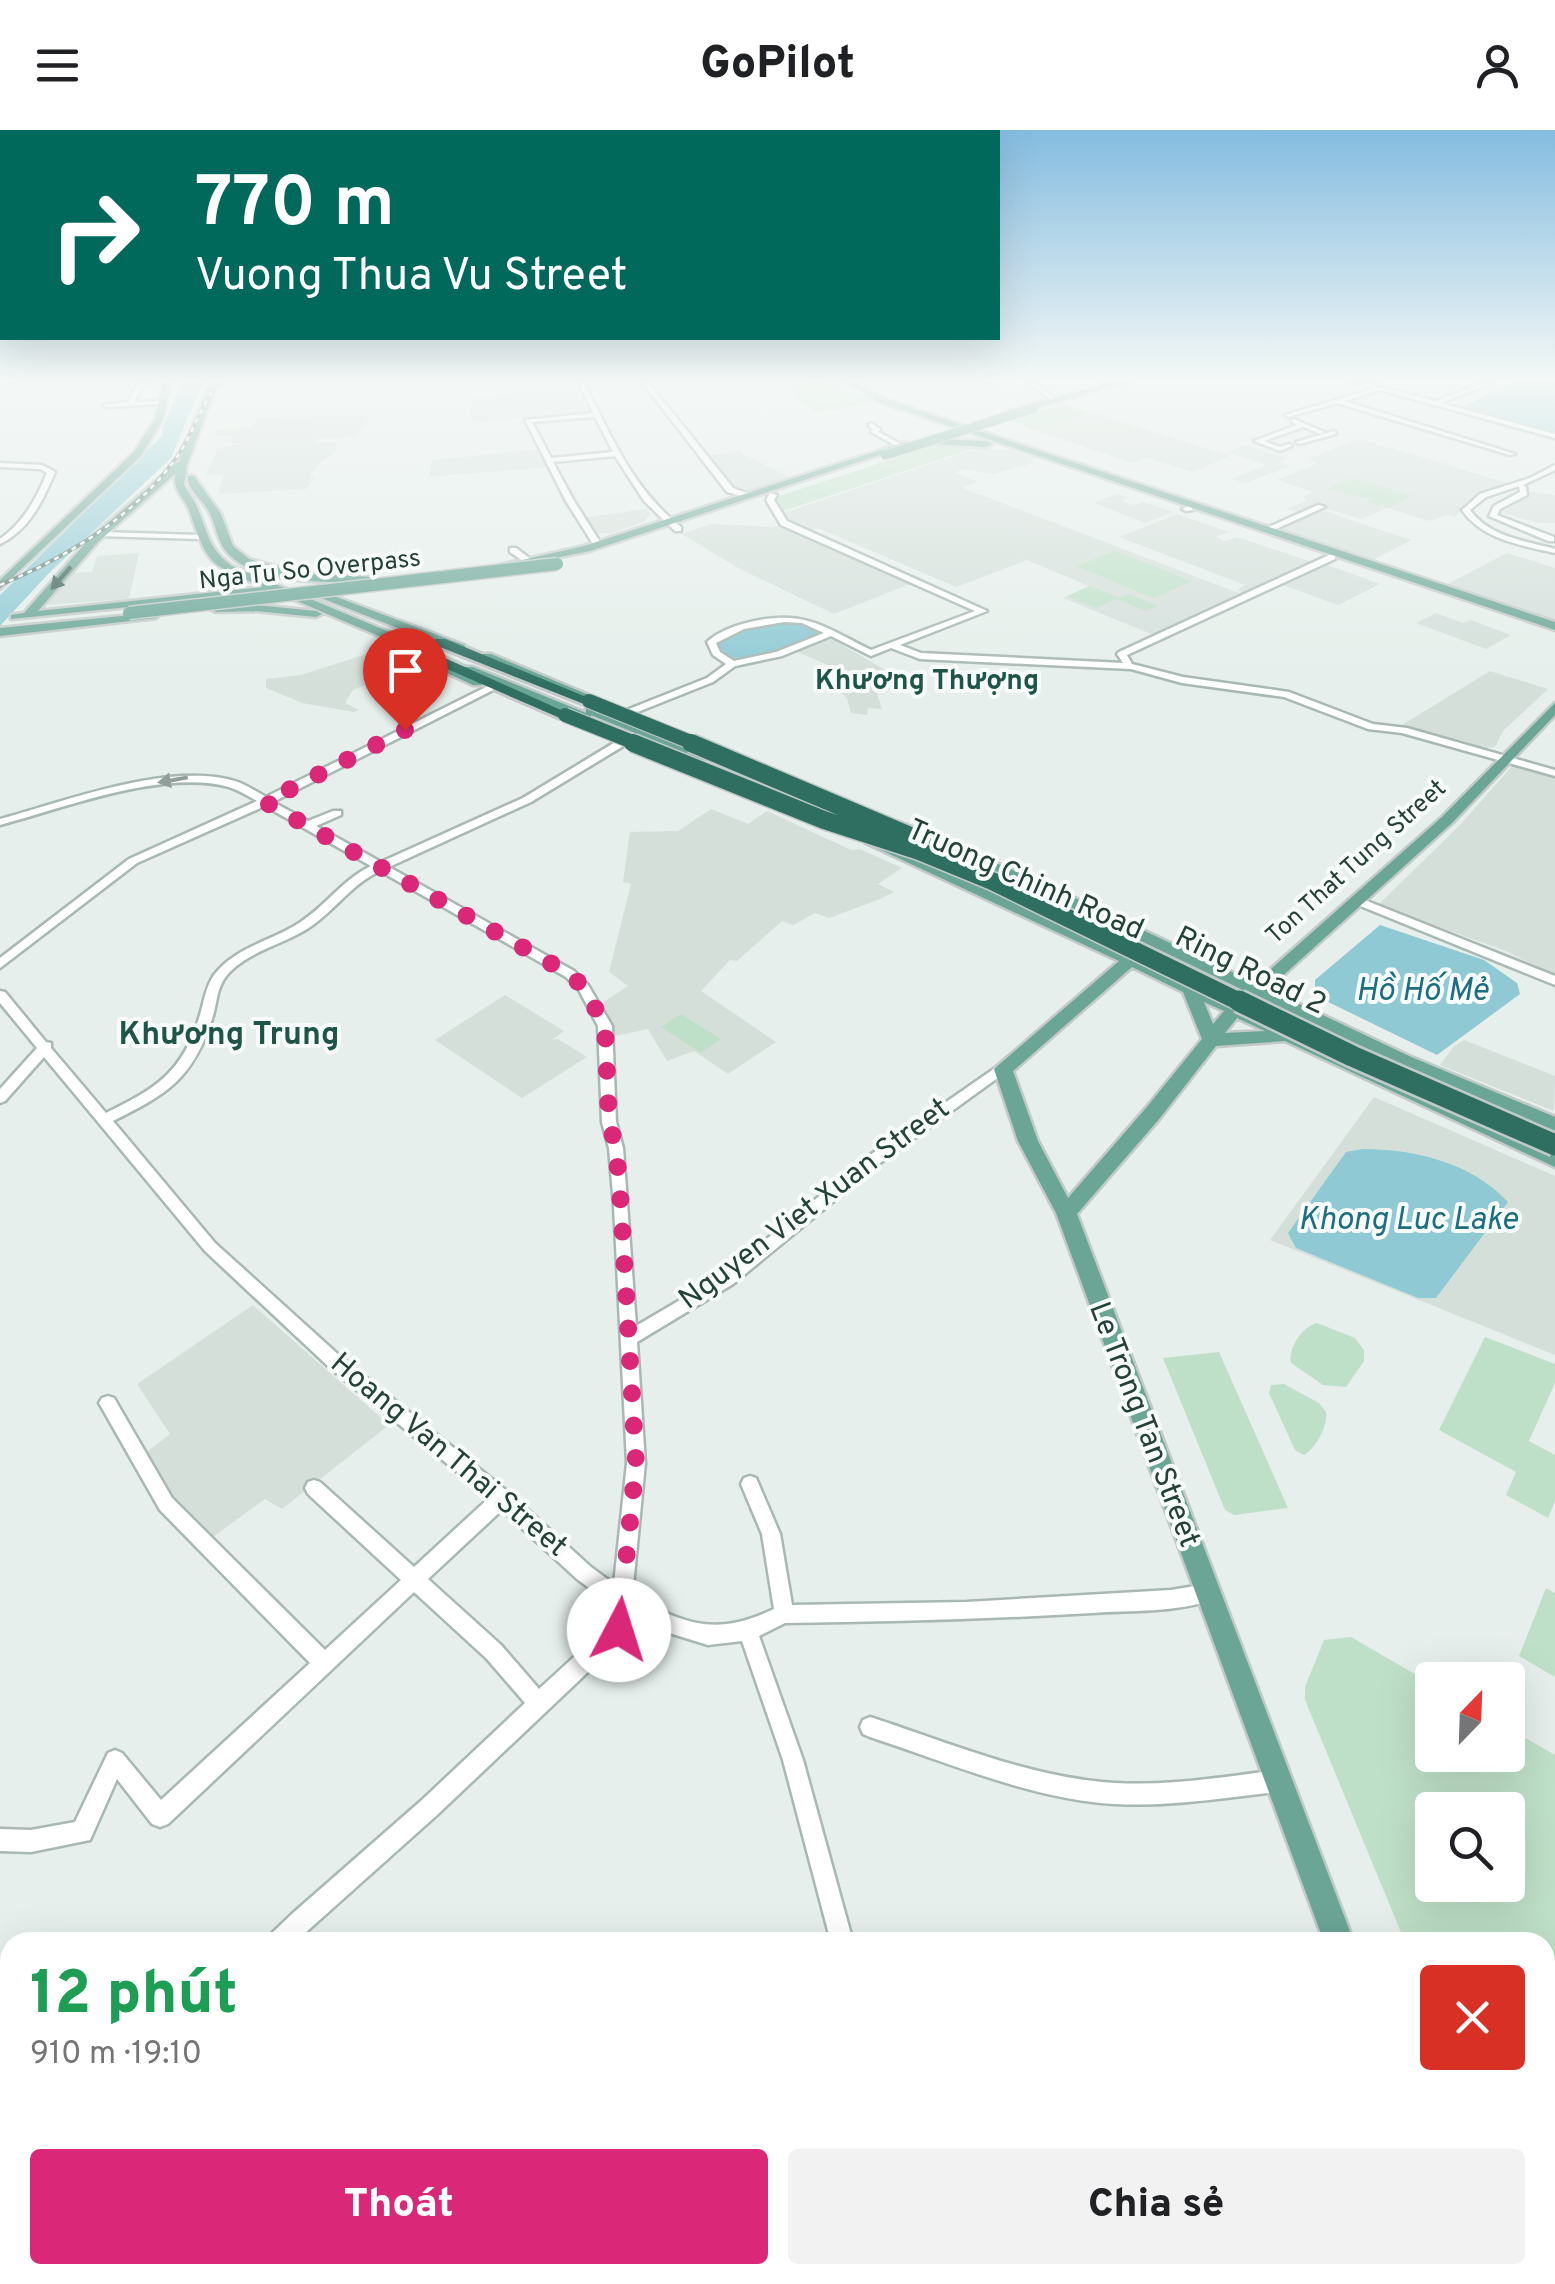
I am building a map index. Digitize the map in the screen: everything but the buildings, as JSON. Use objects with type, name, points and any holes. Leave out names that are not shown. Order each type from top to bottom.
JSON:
[{"type":"highway","points":[[440,642],[849,807],[922,848]]},
{"type":"highway","points":[[413,649],[824,820],[922,848]]},
{"type":"highway","name":"Ring Road 2","points":[[922,848],[1104,925],[1353,1046],[1555,1134]]},
{"type":"highway","name":"Ring Road 2","points":[[922,848],[1352,1056],[1555,1145]]},
{"type":"main road","points":[[0,586],[112,483]]},
{"type":"main road","points":[[7,631],[29,614],[100,534],[160,483]]},
{"type":"main road","points":[[180,483],[193,506],[199,537],[208,552],[243,583],[222,599]]},
{"type":"main road","points":[[190,483],[210,504],[222,538],[233,552],[281,578],[328,587],[357,605]]},
{"type":"main road","points":[[251,565],[291,576],[358,581],[528,562],[596,549],[792,483]]},
{"type":"main road","points":[[357,605],[354,595],[372,591],[524,573],[807,483]]},
{"type":"main road","points":[[1114,483],[1267,529],[1332,556],[1555,630]]},
{"type":"main road","points":[[1120,483],[1267,529],[1555,630]]},
{"type":"main road","points":[[193,506],[210,504]]},
{"type":"main road","points":[[652,527],[654,510],[701,512]]},
{"type":"main road","name":"Nga Tu So Overpass","points":[[556,562],[596,549]]},
{"type":"main road","name":"Nga Tu So Overpass","points":[[7,631],[129,611],[556,562],[596,549]]},
{"type":"main road","name":"Truong Chinh Road","points":[[228,568],[413,649],[819,814],[852,834]]},
{"type":"main road","points":[[358,581],[350,588],[372,591]]},
{"type":"main road","points":[[7,631],[278,589]]},
{"type":"main road","name":"Truong Chinh Road","points":[[278,589],[308,590],[357,605],[874,816],[1555,1124]]},
{"type":"main road","points":[[29,614],[222,599],[338,616]]},
{"type":"main road","points":[[0,618],[7,631]]},
{"type":"main road","name":"Truong Chinh Road","points":[[440,642],[444,650],[834,809],[874,816]]},
{"type":"main road","name":"Truong Chinh Road","points":[[413,649],[420,658],[620,743],[954,877],[1555,1160]]},
{"type":"main road","name":"Ton That Tung Street","points":[[1211,1040],[1254,990],[1447,820],[1502,758],[1555,707]]},
{"type":"main road","points":[[954,877],[978,860]]},
{"type":"main road","points":[[1002,1069],[1132,960]]},
{"type":"main road","points":[[1212,969],[1278,968],[1282,989],[1294,1009]]},
{"type":"main road","points":[[1190,988],[1211,1040]]},
{"type":"main road","points":[[1066,1213],[1211,1040],[1285,1036]]},
{"type":"main road","name":"Le Trong Tan Street","points":[[1002,1069],[1028,1141],[1066,1213],[1335,1932]]},
{"type":"street","points":[[0,539],[16,530],[31,514],[46,483]]},
{"type":"street","points":[[561,483],[596,549]]},
{"type":"street","points":[[633,483],[654,510],[674,525]]},
{"type":"street","points":[[724,483],[730,490],[746,496]]},
{"type":"street","points":[[1529,483],[1482,496],[1467,506],[1467,514],[1499,534],[1555,551]]},
{"type":"street","points":[[1522,487],[1524,493],[1496,508],[1493,516],[1555,540]]},
{"type":"street","points":[[732,664],[716,653],[711,642],[717,636],[792,619],[871,654],[983,611],[784,523],[776,516],[770,500],[773,495]]},
{"type":"street","points":[[1267,529],[1319,507]]},
{"type":"street","points":[[100,534],[199,537]]},
{"type":"street","points":[[513,550],[528,562]]},
{"type":"street","points":[[1129,666],[1122,654],[1332,556]]},
{"type":"street","points":[[627,713],[719,676],[732,664],[778,654],[829,634]]},
{"type":"street","points":[[894,646],[920,656],[1129,666],[1182,680],[1286,694],[1371,728],[1402,730],[1555,773]]},
{"type":"street","points":[[0,964],[125,866],[168,842],[265,802],[490,688]]},
{"type":"street","points":[[106,1120],[166,1089],[182,1074],[207,1017],[215,982],[266,942],[300,929],[342,887],[379,866],[527,800],[620,743]]},
{"type":"street","points":[[0,822],[179,778],[210,778],[265,802],[570,974],[584,988],[605,1026],[609,1122],[616,1148],[621,1206],[636,1463],[619,1630],[537,1702],[449,1790],[330,1891],[288,1932]]},
{"type":"street","points":[[308,826],[336,813]]},
{"type":"street","points":[[1357,901],[1555,981]]},
{"type":"street","name":"Hoang Van Thai Street","points":[[0,995],[210,1247],[335,1362],[502,1498],[584,1573],[624,1602],[663,1622],[708,1636],[748,1631],[784,1614],[967,1611],[1171,1600],[1207,1593]]},
{"type":"street","points":[[0,1098],[46,1046]]},
{"type":"street","name":"Nguyen Viet Xuan Street","points":[[627,1340],[727,1280],[845,1182],[1002,1069]]},
{"type":"street","points":[[108,1403],[166,1504],[324,1663]]},
{"type":"street","points":[[750,1484],[770,1530],[784,1614]]},
{"type":"street","points":[[314,1488],[494,1652],[537,1702]]},
{"type":"street","points":[[0,1840],[31,1841],[82,1832],[115,1760],[160,1816],[502,1498]]},
{"type":"street","points":[[748,1631],[793,1760],[839,1932]]},
{"type":"street","points":[[870,1727],[1020,1777],[1092,1791],[1140,1794],[1277,1781]]},
{"type":"shaded area","points":[[221,483],[311,483],[306,489],[218,494]]},
{"type":"shaded area","points":[[729,483],[773,483],[742,493]]},
{"type":"shaded area","points":[[874,483],[976,483],[963,488],[1244,595],[1156,636],[1063,598],[1089,586],[1027,560],[956,587],[818,528],[809,531],[780,514]]},
{"type":"shaded area","points":[[1285,483],[1514,485],[1502,486],[1467,502],[1455,517],[1446,515],[1429,521],[1388,508],[1361,519],[1315,505],[1298,512],[1287,509],[1307,500],[1303,497],[1313,492]]},
{"type":"shaded area","points":[[1530,492],[1555,495],[1555,523],[1537,523],[1501,512]]},
{"type":"shaded area","points":[[1117,494],[1133,505],[1143,502],[1174,512],[1145,523],[1094,503]]},
{"type":"shaded area","points":[[647,509],[650,515],[644,522],[612,533],[591,534],[580,518]]},
{"type":"shaded area","points":[[1323,510],[1412,540],[1371,561],[1277,530]]},
{"type":"shaded area","points":[[1177,514],[1229,532],[1216,537],[1225,541],[1237,537],[1312,562],[1247,594],[1237,590],[1245,585],[1119,537]]},
{"type":"shaded area","points":[[711,524],[783,524],[915,582],[834,614],[738,568],[682,534]]},
{"type":"shaded area","points":[[139,553],[129,599],[47,605],[72,573],[92,572],[97,556]]},
{"type":"shaded area","points":[[1507,553],[1555,568],[1555,623],[1444,586]]},
{"type":"shaded area","points":[[1322,563],[1380,584],[1338,605],[1280,584]]},
{"type":"shaded area","points":[[1436,613],[1463,623],[1471,620],[1511,635],[1486,649],[1416,623]]},
{"type":"shaded area","points":[[827,636],[897,677],[898,686],[877,694],[882,709],[868,708],[867,715],[851,713],[847,698],[830,683],[843,680],[833,673],[839,670],[793,650]]},
{"type":"shaded area","points":[[385,648],[394,652],[379,659],[381,669],[366,675],[375,681],[353,690],[345,703],[359,710],[354,712],[302,703],[266,688],[266,679],[301,675]]},
{"type":"shaded area","points":[[1490,671],[1548,689],[1503,731],[1495,747],[1482,748],[1402,725]]},
{"type":"shaded area","points":[[1513,765],[1555,777],[1555,976],[1506,951],[1378,905],[1460,825]]},
{"type":"shaded area","points":[[711,809],[748,824],[767,811],[851,850],[860,849],[902,868],[878,884],[894,892],[878,900],[829,918],[815,913],[793,925],[782,921],[737,961],[730,960],[701,991],[776,1042],[728,1074],[694,1051],[667,1061],[648,1029],[615,1036],[602,1003],[628,986],[609,972],[631,884],[623,882],[630,832],[678,831]]},
{"type":"shaded area","points":[[505,995],[564,1031],[552,1040],[558,1039],[587,1057],[522,1098],[435,1040]]},
{"type":"shaded area","points":[[1464,1040],[1555,1076],[1554,1111],[1440,1065],[1454,1046]]},
{"type":"shaded area","points":[[1374,1097],[1555,1176],[1555,1355],[1270,1240]]},
{"type":"shaded area","points":[[253,1305],[389,1425],[282,1509],[265,1499],[210,1539],[170,1497],[143,1455],[170,1434],[137,1384]]},
{"type":"green space","points":[[820,483],[870,483],[774,514],[773,499]]},
{"type":"green space","points":[[1341,483],[1367,483],[1412,496],[1388,507],[1367,502],[1372,499],[1326,489]]},
{"type":"green space","points":[[1115,551],[1192,581],[1154,598],[1076,566]]},
{"type":"green space","points":[[1090,586],[1120,598],[1129,594],[1158,606],[1146,611],[1117,599],[1096,608],[1067,596]]},
{"type":"green space","points":[[681,1014],[721,1039],[701,1053],[661,1027]]},
{"type":"green space","points":[[1317,1323],[1355,1338],[1364,1350],[1364,1361],[1346,1387],[1323,1385],[1291,1363],[1297,1339]]},
{"type":"green space","points":[[1485,1337],[1555,1364],[1555,1383],[1529,1441],[1555,1455],[1555,1501],[1548,1518],[1506,1495],[1516,1472],[1439,1430]]},
{"type":"green space","points":[[1219,1352],[1288,1508],[1234,1515],[1225,1510],[1163,1358]]},
{"type":"green space","points":[[1284,1384],[1319,1403],[1326,1412],[1320,1436],[1304,1455],[1295,1450],[1269,1393],[1271,1385]]},
{"type":"green space","points":[[1546,1588],[1555,1593],[1555,1677],[1519,1656]]},
{"type":"green space","points":[[1351,1637],[1415,1674],[1415,1772],[1525,1772],[1525,1738],[1555,1755],[1555,1932],[1401,1932],[1305,1700],[1305,1687],[1324,1640]]},
{"type":"water","points":[[115,483],[145,483],[49,573],[0,626],[0,595]]},
{"type":"water","points":[[796,621],[819,630],[820,637],[755,657],[733,658],[713,645],[728,633]]},
{"type":"water","name":"Hồ Hố Mẻ","points":[[1380,925],[1484,960],[1517,983],[1520,994],[1437,1055],[1315,994],[1315,980]]},
{"type":"water","name":"Khong Luc Lake","points":[[1346,1152],[1403,1152],[1441,1161],[1477,1177],[1508,1202],[1436,1298],[1418,1298],[1296,1248],[1288,1233]]},
{"type":"railway","points":[[0,585],[95,535],[156,483]]},
{"type":"district","name":"Khương Thượng","points":[[927,682]]},
{"type":"district","name":"Khương Trung","points":[[229,1036]]},
{"type":"route","points":[[405,730],[265,802],[570,974],[584,988],[605,1026],[609,1122],[616,1148],[621,1206],[636,1463],[619,1630]]}]
